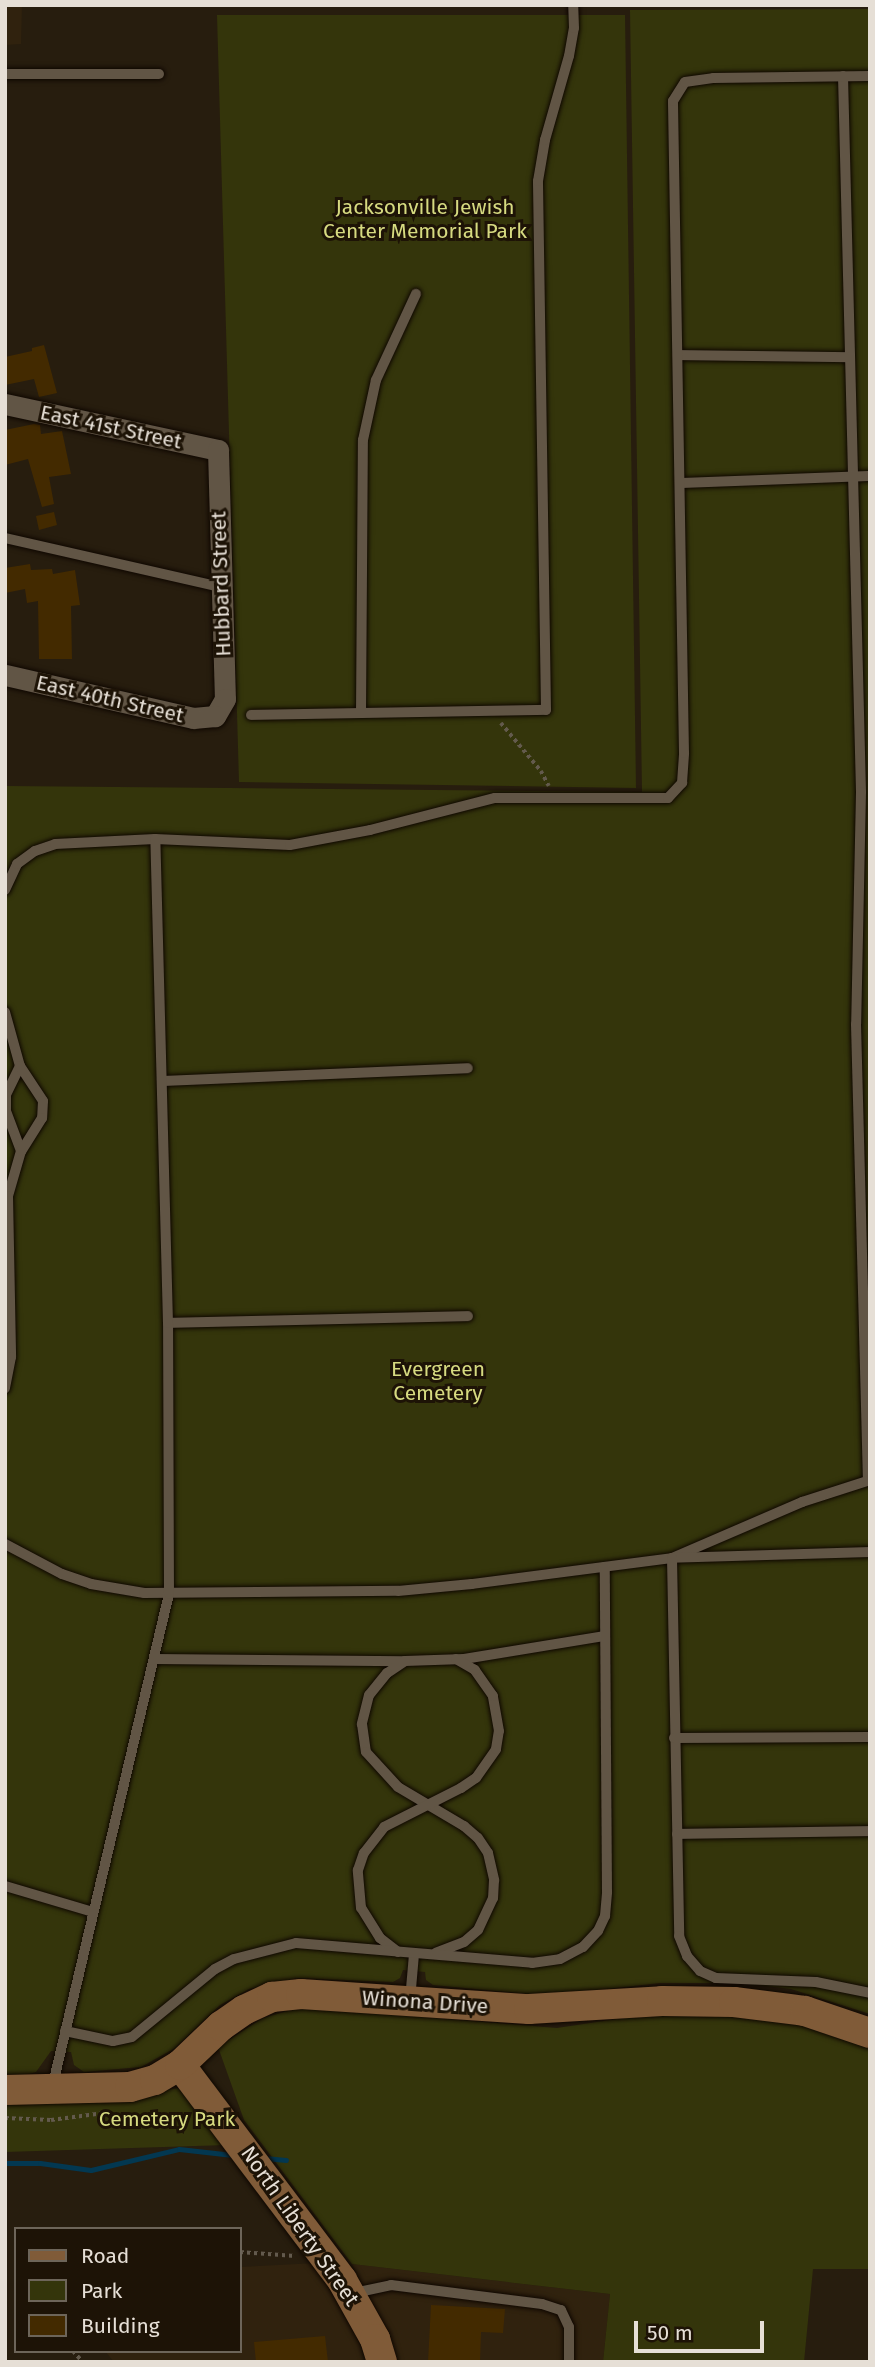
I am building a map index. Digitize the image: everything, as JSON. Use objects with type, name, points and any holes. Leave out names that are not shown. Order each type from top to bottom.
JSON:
[{"type":"street","name":"East 41st Street","points":[[5,404],[218,450]]},
{"type":"street","name":"Hubbard Street","points":[[215,716],[225,699],[218,450]]},
{"type":"street","name":"East 40th Street","points":[[5,675],[193,718],[215,716]]},
{"type":"street","name":"Winona Drive","points":[[5,2090],[130,2087],[155,2080],[180,2064],[221,2026],[244,2010],[272,1997],[301,1994],[529,2009],[662,2001],[734,2002],[805,2011],[870,2033]]},
{"type":"street","name":"North Liberty Street","points":[[180,2064],[303,2224],[350,2294],[375,2339],[382,2362]]},
{"type":"lane","points":[[251,715],[546,710],[538,181],[545,140],[569,56],[574,28],[573,5]]},
{"type":"lane","points":[[5,74],[159,74]]},
{"type":"lane","points":[[672,1558],[789,1507],[869,1480],[857,1051],[866,792],[851,476],[842,76]]},
{"type":"lane","points":[[5,890],[17,864],[35,851],[55,844],[155,839],[290,845],[370,830],[495,798],[667,798],[682,783],[684,753],[673,101],[685,82],[713,78],[870,76]]},
{"type":"lane","points":[[361,713],[360,494],[363,440],[376,380],[416,294]]},
{"type":"lane","points":[[678,355],[848,357]]},
{"type":"lane","points":[[680,483],[870,475]]},
{"type":"lane","points":[[5,538],[221,587]]},
{"type":"lane","points":[[51,2090],[169,1594],[168,1323],[155,839]]},
{"type":"lane","points":[[5,1012],[20,1066],[43,1101],[42,1118],[22,1151],[8,1196],[6,1251],[11,1357],[5,1388]]},
{"type":"lane","points":[[857,1051],[870,1051]]},
{"type":"lane","points":[[20,1066],[6,1095],[6,1111],[22,1151]]},
{"type":"lane","points":[[162,1081],[468,1068]]},
{"type":"lane","points":[[168,1323],[468,1316]]},
{"type":"lane","points":[[5,1544],[62,1574],[92,1584],[169,1594],[398,1591],[672,1558],[870,1552]]},
{"type":"lane","points":[[672,1558],[679,1936],[687,1956],[700,1971],[716,1978],[816,1982],[870,1993]]},
{"type":"lane","points":[[65,2031],[113,2041],[132,2037],[215,1969],[234,1959],[296,1944],[532,1963],[560,1959],[583,1947],[598,1931],[605,1916],[607,1892],[605,1567]]},
{"type":"lane","points":[[154,1659],[455,1659],[605,1636]]},
{"type":"lane","points":[[398,1952],[380,1938],[368,1923],[357,1889],[358,1870],[372,1838],[384,1827],[476,1778],[489,1764],[496,1749],[499,1731],[493,1696],[475,1670],[455,1659]]},
{"type":"lane","points":[[405,1661],[387,1673],[369,1695],[363,1710],[362,1736],[366,1752],[383,1774],[405,1792],[478,1838],[488,1853],[494,1880],[493,1898],[478,1930],[464,1942],[430,1955]]},
{"type":"lane","points":[[674,1738],[870,1737]]},
{"type":"lane","points":[[677,1834],[870,1831]]},
{"type":"lane","points":[[5,1886],[93,1912]]},
{"type":"lane","points":[[410,2001],[414,1954]]},
{"type":"lane","points":[[350,2294],[391,2285],[542,2304],[561,2310],[569,2327],[569,2362]]},
{"type":"path","points":[[489,711],[541,771],[553,798]]},
{"type":"path","points":[[5,2118],[51,2120],[118,2111]]},
{"type":"path","points":[[242,2252],[298,2256]]},
{"type":"shaded area","points":[[5,5],[22,5],[21,44],[5,45]]},
{"type":"shaded area","points":[[317,2263],[340,2297],[367,2362],[114,2362],[107,2353],[242,2353],[242,2267]]},
{"type":"shaded area","points":[[352,2264],[610,2294],[603,2362],[393,2362],[386,2336]]},
{"type":"green space","name":"Evergreen Cemetery","points":[[870,9],[870,2014],[791,1989],[740,1983],[660,1983],[571,1993],[529,1994],[433,1985],[426,1980],[425,1972],[403,1970],[400,1978],[393,1982],[298,1978],[249,1989],[220,2005],[175,2048],[141,2067],[84,2072],[74,2065],[71,2052],[51,2051],[36,2072],[23,2076],[5,2076],[5,786],[642,792],[630,10]]},
{"type":"green space","name":"Jacksonville Jewish Center Memorial Park","points":[[217,15],[625,15],[636,788],[239,782]]},
{"type":"green space","points":[[302,2007],[557,2028],[643,2015],[745,2014],[799,2025],[870,2046],[870,2269],[813,2269],[804,2362],[603,2362],[610,2294],[352,2264],[244,2120],[218,2047],[263,2018]]},
{"type":"green space","name":"Cemetery Park","points":[[178,2088],[227,2145],[5,2152],[5,2099],[139,2096]]},
{"type":"building","points":[[44,345],[57,393],[39,397],[34,379],[5,385],[5,357],[32,351],[32,348]]},
{"type":"building","points":[[40,425],[41,434],[62,431],[71,474],[49,477],[54,504],[42,507],[28,459],[5,465],[5,430]]},
{"type":"building","points":[[54,512],[57,525],[39,530],[36,516]]},
{"type":"building","points":[[30,564],[31,570],[52,569],[53,574],[75,570],[80,605],[71,606],[72,659],[39,659],[38,601],[27,603],[25,589],[5,593],[5,568]]},
{"type":"building","points":[[431,2305],[505,2309],[503,2333],[481,2332],[480,2362],[428,2362]]},
{"type":"building","points":[[325,2336],[328,2362],[256,2362],[254,2342]]},
{"type":"waterway","points":[[5,2163],[40,2163],[91,2170],[179,2149],[233,2155]]},
{"type":"waterway","points":[[264,2158],[286,2160]]}]
